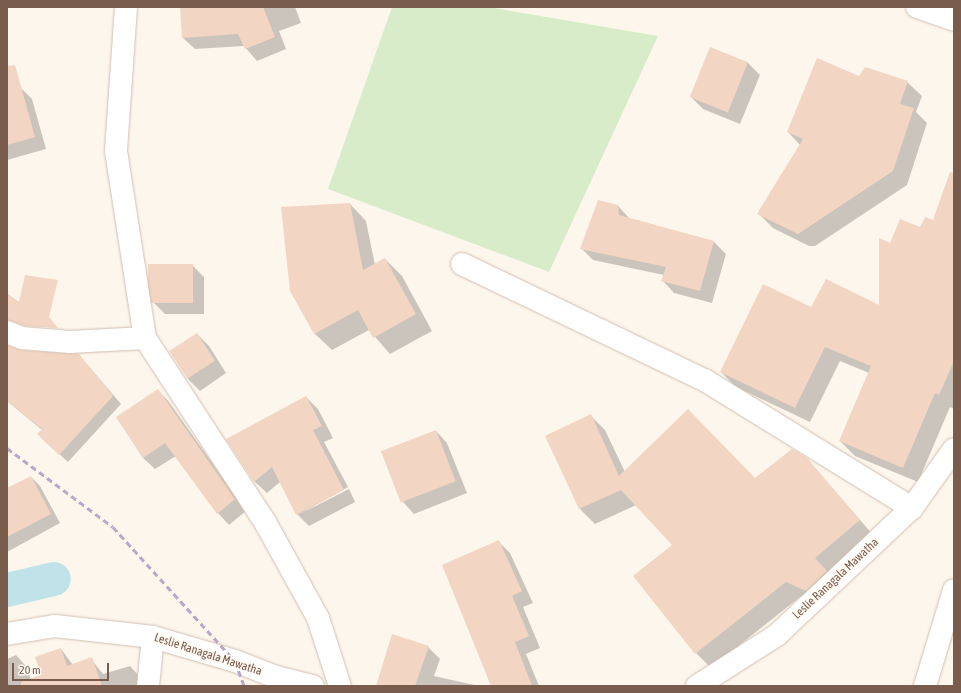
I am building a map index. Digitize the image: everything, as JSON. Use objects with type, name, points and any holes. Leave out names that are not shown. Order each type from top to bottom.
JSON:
[{"type":"street","points":[[126,7],[116,151],[145,338],[265,522],[318,618],[340,686]]},
{"type":"street","points":[[917,7],[954,20]]},
{"type":"street","points":[[462,264],[706,381],[912,508]]},
{"type":"street","points":[[7,332],[22,338],[70,342],[145,338]]},
{"type":"street","name":"Leslie Ranagala Mawatha","points":[[697,686],[777,635],[912,508],[954,449]]},
{"type":"street","points":[[925,686],[954,590]]},
{"type":"street","name":"Leslie Ranagala Mawatha","points":[[7,634],[55,626],[152,637],[235,661],[292,683],[313,686]]},
{"type":"street","points":[[148,686],[152,637]]},
{"type":"green space","points":[[392,7],[488,7],[658,36],[549,272],[328,189]]},
{"type":"building","points":[[180,7],[263,7],[275,37],[245,49],[238,34],[182,38]]},
{"type":"building","points":[[710,47],[748,62],[728,112],[690,97]]},
{"type":"building","points":[[817,58],[859,76],[865,67],[908,81],[900,104],[914,108],[893,171],[798,234],[757,214],[803,139],[787,132]]},
{"type":"building","points":[[15,65],[35,137],[7,145],[7,66]]},
{"type":"building","points":[[950,172],[954,173],[954,361],[939,395],[935,393],[903,468],[839,441],[871,366],[825,347],[795,408],[720,372],[763,284],[811,307],[826,279],[879,305],[879,238],[890,243],[900,219],[920,227],[925,217],[933,220]]},
{"type":"building","points":[[598,200],[618,205],[619,215],[714,241],[700,291],[661,281],[666,267],[580,249]]},
{"type":"building","points":[[350,203],[363,270],[385,258],[416,314],[373,338],[358,310],[314,334],[290,291],[281,207]]},
{"type":"building","points":[[148,264],[193,264],[193,303],[148,303]]},
{"type":"building","points":[[25,275],[58,280],[49,317],[58,328],[25,326],[7,320],[7,293],[19,302]]},
{"type":"building","points":[[197,333],[215,361],[187,379],[169,351]]},
{"type":"building","points":[[7,345],[21,350],[79,354],[113,396],[59,455],[37,434],[42,429],[7,401]]},
{"type":"building","points":[[158,389],[235,499],[217,514],[165,443],[143,458],[116,417]]},
{"type":"building","points":[[306,396],[322,426],[313,430],[344,490],[296,515],[272,467],[254,482],[226,439]]},
{"type":"building","points":[[688,409],[755,478],[792,449],[807,458],[860,520],[815,558],[827,571],[806,591],[786,582],[695,654],[633,576],[672,545],[621,490],[579,509],[545,436],[591,414],[619,476]]},
{"type":"building","points":[[436,430],[456,481],[401,502],[381,451]]},
{"type":"building","points":[[31,476],[51,514],[7,537],[7,488]]},
{"type":"building","points":[[499,540],[522,591],[512,596],[529,636],[515,642],[532,686],[491,686],[442,565]]},
{"type":"building","points":[[392,634],[429,646],[415,686],[376,686]]},
{"type":"building","points":[[61,648],[67,666],[92,657],[102,686],[21,686],[21,682],[41,675],[35,657]]},
{"type":"waterway","points":[[7,590],[54,579]]},
{"type":"railway","points":[[7,448],[113,527],[235,661],[244,686]]}]
